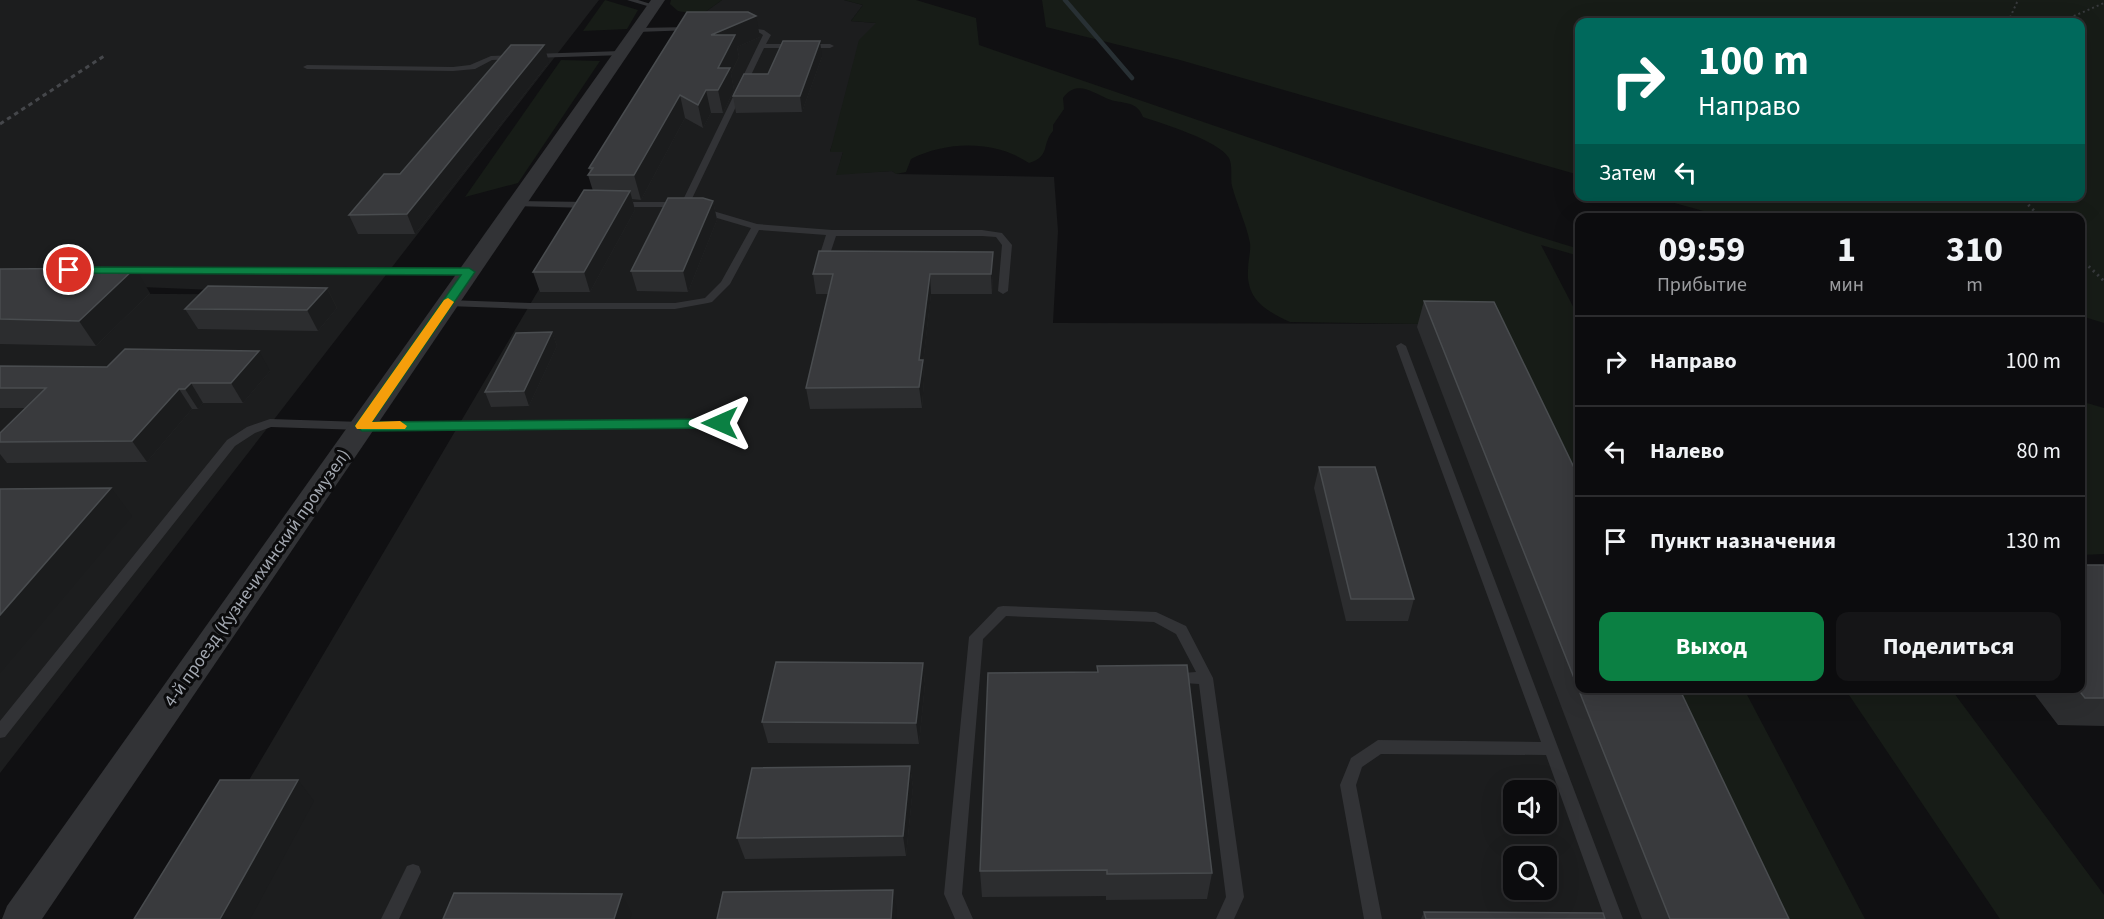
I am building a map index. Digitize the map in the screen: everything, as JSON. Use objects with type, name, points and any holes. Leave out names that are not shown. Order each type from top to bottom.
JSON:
[{"type":"street","name":"4-й проезд (Кузнечихинский промузел)","points":[[20,919],[637,30],[647,2]]},
{"type":"lane","points":[[637,30],[702,29]]},
{"type":"lane","points":[[684,206],[767,35],[762,31],[733,29]]},
{"type":"lane","points":[[763,46],[830,46]]},
{"type":"lane","points":[[307,67],[453,69],[472,68],[491,58],[621,53]]},
{"type":"lane","points":[[516,204],[595,205]]},
{"type":"lane","points":[[606,205],[684,206],[756,227],[832,233],[999,235],[1007,245],[1003,291]]},
{"type":"lane","points":[[448,303],[530,306],[675,306],[708,300],[725,284],[756,227]]},
{"type":"lane","points":[[832,233],[824,257],[831,264],[843,267]]},
{"type":"lane","points":[[993,267],[1004,267]]},
{"type":"lane","points":[[106,270],[469,272]]},
{"type":"lane","points":[[1401,346],[1614,919]]},
{"type":"lane","points":[[0,732],[231,442],[251,430],[270,423],[362,426],[720,423]]},
{"type":"lane","points":[[964,919],[953,894],[976,637],[1003,611],[1156,617],[1181,630],[1206,678],[1235,897],[1225,919]]},
{"type":"lane","points":[[1163,678],[1206,678]]},
{"type":"lane","points":[[1373,919],[1348,785],[1356,763],[1378,747],[1551,749]]},
{"type":"lane","points":[[390,919],[412,872]]},
{"type":"path","points":[[2010,18],[2018,0]]},
{"type":"path","points":[[2069,18],[2103,3],[2099,0]]},
{"type":"path","points":[[2025,201],[2036,213]]},
{"type":"path","points":[[2085,263],[2104,281]]},
{"type":"shaded area","points":[[0,0],[599,0],[0,773],[0,293],[331,295],[69,284],[0,285]]},
{"type":"shaded area","points":[[605,0],[638,10],[627,29],[583,31]]},
{"type":"shaded area","points":[[671,0],[722,0],[701,15],[678,11],[670,4]]},
{"type":"shaded area","points":[[722,0],[844,0],[863,5],[851,21],[877,23],[830,151],[843,152],[837,174],[892,171],[897,174],[1054,177],[1058,231],[1053,323],[1485,324],[1575,669],[1575,693],[1584,693],[1758,919],[167,919],[701,15]]},
{"type":"shaded area","points":[[844,0],[916,0],[976,18],[979,45],[1575,248],[1575,255],[1541,245],[1575,310],[1575,521],[1485,325],[1290,322],[1273,313],[1259,303],[1250,289],[1248,270],[1250,243],[1232,186],[1229,158],[1223,151],[1202,139],[1143,117],[1134,106],[1111,100],[1086,89],[1074,89],[1068,92],[1063,98],[1064,109],[1053,125],[1053,131],[1043,153],[1029,163],[1001,150],[955,146],[911,159],[906,172],[836,175],[843,152],[830,152],[859,40],[876,23],[851,21],[863,5]]},
{"type":"shaded area","points":[[1042,0],[2104,0],[2104,323],[2085,317],[2085,213],[1711,213],[1667,201],[2085,201],[2085,18],[1575,18],[1575,174],[1180,60],[1046,27]]},
{"type":"shaded area","points":[[561,60],[600,61],[518,183],[465,197]]},
{"type":"shaded area","points":[[2085,402],[2104,408],[2104,554],[2085,555]]},
{"type":"shaded area","points":[[1654,693],[1746,693],[1865,919],[1758,919]]},
{"type":"shaded area","points":[[1848,693],[1954,693],[2104,895],[2104,919],[2000,919]]},
{"type":"building","points":[[687,12],[748,12],[756,16],[711,35],[735,35],[718,68],[730,68],[718,90],[706,90],[698,105],[680,95],[634,175],[588,175],[593,168],[589,168]]},
{"type":"building","points":[[783,41],[820,41],[800,96],[733,96],[744,74],[768,74]]},
{"type":"building","points":[[511,45],[544,45],[407,214],[349,215],[384,174],[400,174]]},
{"type":"building","points":[[584,190],[630,191],[584,272],[533,272]]},
{"type":"building","points":[[668,198],[703,198],[713,201],[683,271],[631,271]]},
{"type":"building","points":[[819,251],[993,252],[991,274],[930,274],[919,360],[923,360],[919,387],[806,388],[833,274],[813,274]]},
{"type":"building","points":[[135,268],[79,321],[0,319],[0,269]]},
{"type":"building","points":[[208,286],[327,288],[307,310],[185,309]]},
{"type":"building","points":[[1424,301],[1494,302],[1575,470],[1575,680]]},
{"type":"building","points":[[552,332],[524,391],[485,392],[516,333]]},
{"type":"building","points":[[125,349],[259,351],[231,383],[191,383],[185,389],[179,389],[132,441],[0,442],[0,433],[46,388],[0,388],[0,366],[107,367]]},
{"type":"building","points":[[1319,467],[1375,467],[1414,599],[1351,599]]},
{"type":"building","points":[[111,488],[0,615],[0,489]]},
{"type":"building","points":[[2085,565],[2104,565],[2104,698],[2085,698],[2081,693],[2085,693]]},
{"type":"building","points":[[776,662],[923,663],[916,723],[762,722]]},
{"type":"building","points":[[1187,665],[1212,873],[1107,874],[1107,870],[980,871],[988,673],[1098,672],[1097,666]]},
{"type":"building","points":[[1580,693],[1681,693],[1789,919],[1670,919]]},
{"type":"building","points":[[910,766],[903,836],[737,838],[752,768]]},
{"type":"building","points":[[220,780],[298,780],[220,919],[134,919]]},
{"type":"building","points":[[893,890],[891,919],[717,919],[723,892]]},
{"type":"building","points":[[454,893],[622,894],[614,919],[443,919]]},
{"type":"building","points":[[1424,912],[1603,913],[1605,919],[1426,919]]},
{"type":"waterway","points":[[1065,0],[1132,78]]},
{"type":"railway","points":[[0,124],[104,56]]},
{"type":"slow traffic","points":[[400,426],[362,426],[448,302]]},
{"type":"route","points":[[69,270],[469,272],[362,426],[720,423]]}]
